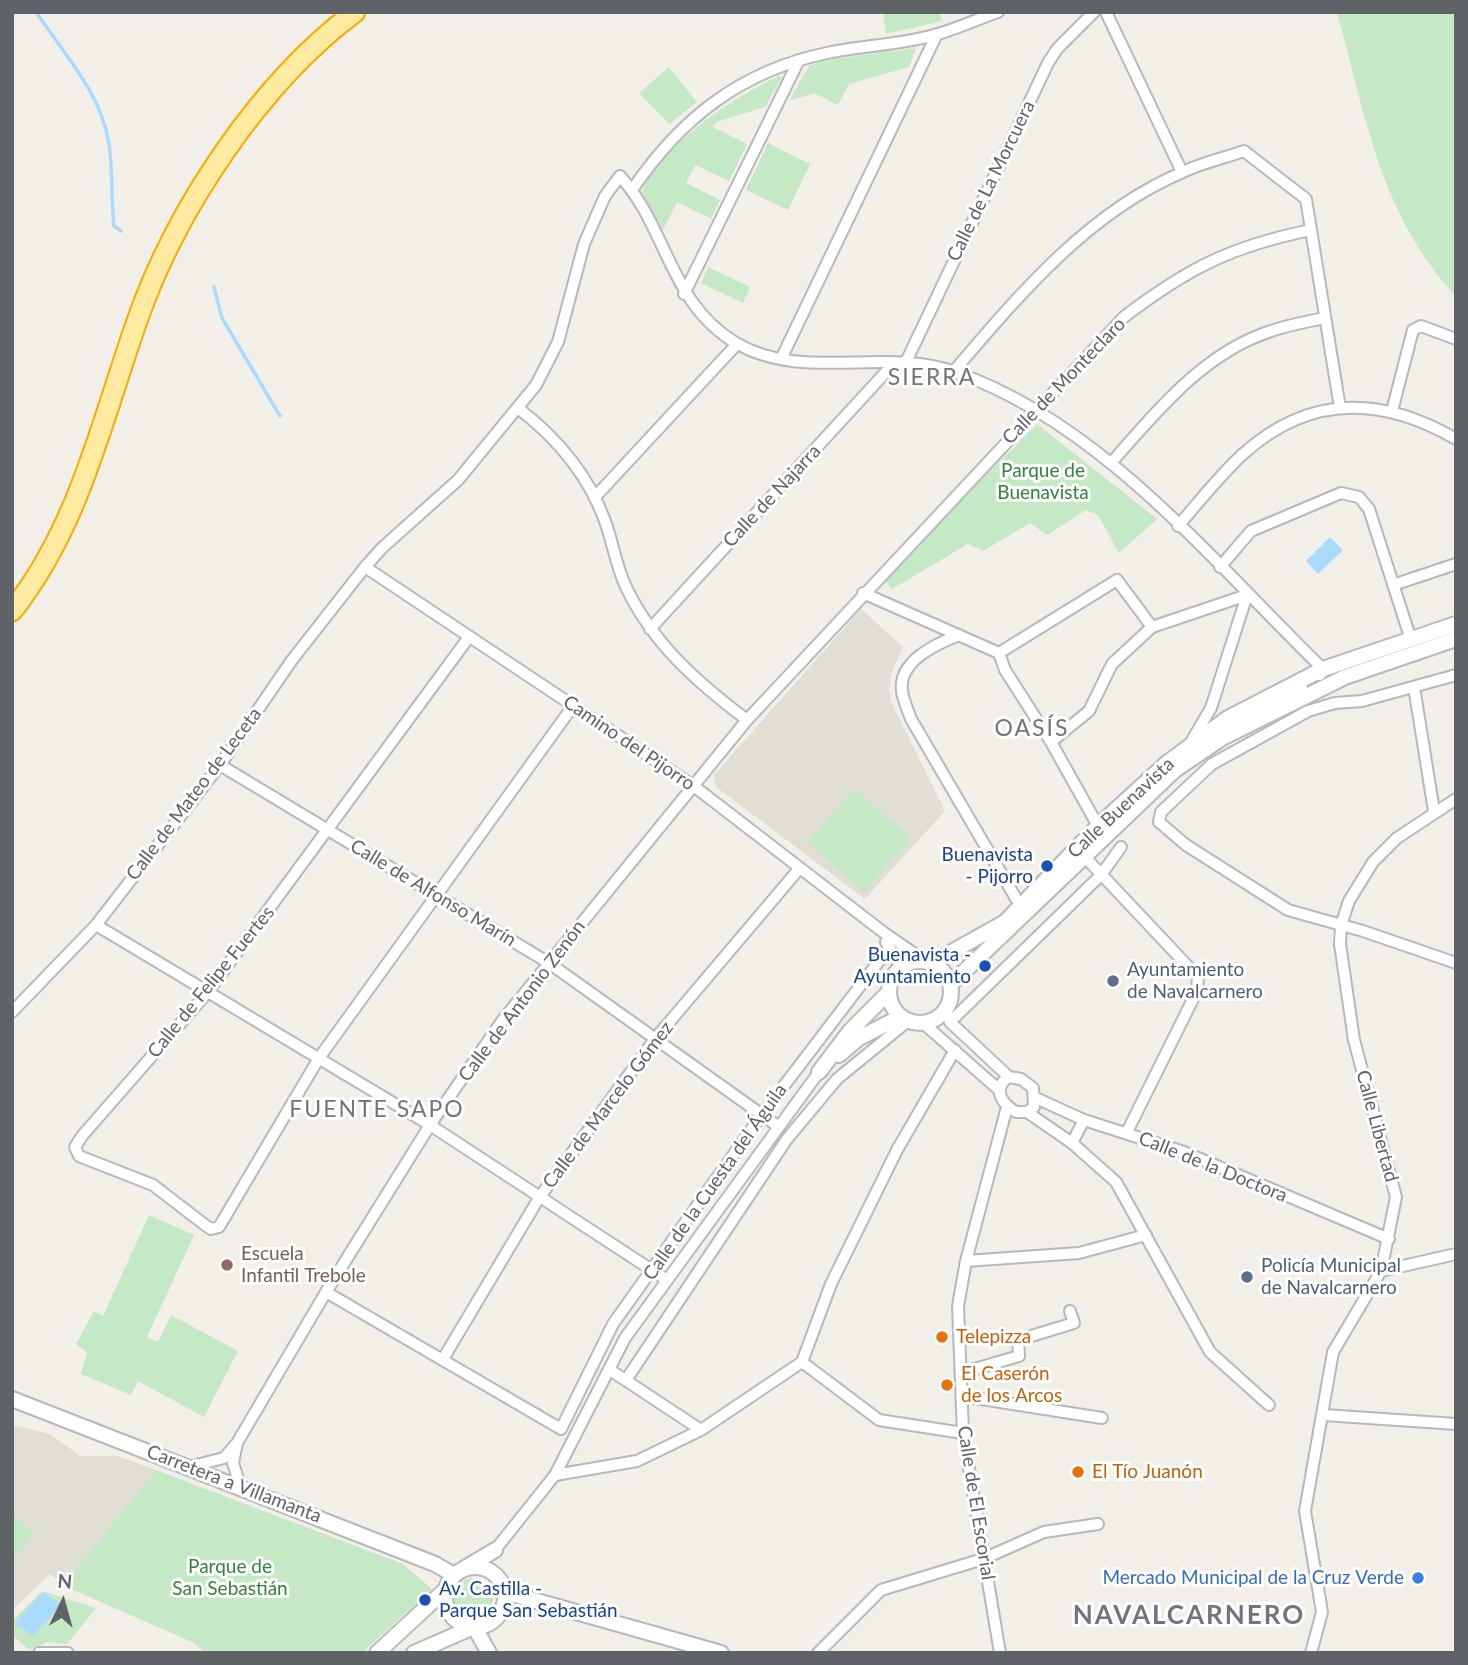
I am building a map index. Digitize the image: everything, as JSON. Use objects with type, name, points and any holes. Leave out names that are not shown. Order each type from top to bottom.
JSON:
[{"type":"highway","points":[[12,611],[35,583],[66,522],[138,317],[173,242],[207,179],[249,119],[299,64],[355,12]]},
{"type":"street","points":[[998,12],[937,34],[799,60],[757,76],[712,101],[667,143],[632,190],[646,211],[684,294],[706,319],[737,344],[781,359],[831,363],[901,362],[954,371],[1037,409],[1111,463],[1323,669]]},
{"type":"street","name":"Calle de La Morcuera","points":[[901,362],[1048,62],[1057,49],[1094,12]]},
{"type":"street","points":[[1107,12],[1182,172]]},
{"type":"street","points":[[781,359],[937,34]]},
{"type":"street","points":[[684,294],[799,60]]},
{"type":"street","points":[[954,371],[1021,292],[1091,229],[1139,195],[1182,172],[1244,151],[1303,194],[1340,408]]},
{"type":"street","name":"Calle de Mateo de Leceta","points":[[12,1012],[96,925],[220,765],[292,660],[365,567],[382,548],[458,480],[536,385],[558,342],[584,244],[605,196],[620,176],[632,190]]},
{"type":"street","name":"Calle de Monteclaro","points":[[747,720],[1124,317],[1171,281],[1213,258],[1266,240],[1311,230]]},
{"type":"street","points":[[1111,463],[1176,389],[1224,354],[1270,331],[1324,318]]},
{"type":"street","points":[[1392,411],[1413,330],[1421,326],[1456,339]]},
{"type":"street","points":[[596,496],[737,344]]},
{"type":"street","name":"Calle de Najarra","points":[[650,629],[901,362]]},
{"type":"street","points":[[1178,526],[1243,454],[1272,432],[1304,416],[1340,408],[1366,406],[1392,411],[1429,424],[1456,439]]},
{"type":"street","points":[[518,408],[549,432],[576,465],[596,496],[622,578],[650,629],[704,688],[747,720]]},
{"type":"street","points":[[1220,567],[1251,531],[1341,493],[1359,497],[1369,509],[1411,640]]},
{"type":"street","points":[[1393,585],[1456,564]]},
{"type":"street","name":"Camino del Pijorro","points":[[365,567],[695,787],[799,869],[928,962]]},
{"type":"street","points":[[999,653],[1117,580],[1152,627]]},
{"type":"street","points":[[863,593],[999,653],[1004,670],[1051,742],[1098,826]]},
{"type":"street","points":[[1051,742],[1089,711],[1112,664],[1152,627],[1247,595]]},
{"type":"street","points":[[1188,747],[1211,708],[1247,595]]},
{"type":"street","name":"Calle Buenavista","points":[[928,962],[970,944],[1005,922],[1098,826],[1188,747],[1228,718],[1323,669],[1456,624]]},
{"type":"street","points":[[959,635],[932,646],[912,664],[903,678],[902,691],[911,719],[1021,906]]},
{"type":"street","name":"Calle de Felipe Fuertes","points":[[319,1058],[219,1227],[211,1229],[153,1185],[79,1156],[75,1150],[82,1136],[207,993],[470,637]]},
{"type":"street","name":"Calle Buenavista","points":[[950,985],[1175,770],[1222,738],[1345,677],[1456,639]]},
{"type":"street","name":"Calle Buenavista","points":[[1222,738],[1235,723],[1318,679],[1323,669]]},
{"type":"street","name":"Calle Buenavista","points":[[1341,925],[1277,905],[1160,825],[1161,812],[1212,764],[1308,711],[1456,675]]},
{"type":"street","points":[[1414,687],[1434,811]]},
{"type":"street","points":[[319,1058],[573,706]]},
{"type":"street","name":"Calle de Antonio Zenón","points":[[188,1467],[224,1458],[237,1443],[326,1292],[430,1125],[502,1021],[747,720]]},
{"type":"street","name":"Calle de Alfonso Marín","points":[[220,765],[549,963],[779,1127]]},
{"type":"street","name":"Calle Libertad","points":[[1311,1653],[1322,1612],[1305,1511],[1333,1352],[1381,1270],[1396,1197],[1354,1040],[1340,944],[1341,925],[1349,901],[1373,863],[1396,838],[1456,799]]},
{"type":"street","name":"Calle Buenavista","points":[[947,1016],[1101,875],[1121,847]]},
{"type":"street","points":[[1084,857],[1198,977],[1197,991],[1127,1132]]},
{"type":"street","name":"Calle de Marcelo Gómez","points":[[443,1359],[539,1198],[655,1039],[799,869]]},
{"type":"street","points":[[96,925],[430,1125],[667,1280]]},
{"type":"street","points":[[1341,925],[1456,963]]},
{"type":"street","points":[[883,932],[901,967]]},
{"type":"street","name":"Calle de la Cuesta del Águila","points":[[443,1359],[561,1429],[613,1324],[761,1116],[889,948]]},
{"type":"street","points":[[947,1016],[950,985],[944,972],[928,962],[911,961],[901,967],[890,982],[888,993],[892,1007],[955,1050],[999,1089],[1007,1107],[1016,1112],[1027,1112],[1072,1143],[1116,1182],[1210,1352],[1269,1405]]},
{"type":"street","name":"Calle de la Cuesta del Águila","points":[[459,1572],[495,1549],[555,1475],[625,1338],[752,1161],[850,1031],[888,993]]},
{"type":"street","points":[[910,1020],[947,1016]]},
{"type":"street","points":[[947,1016],[1009,1077],[1021,1079],[1033,1088],[1034,1107],[1027,1112]]},
{"type":"street","name":"Calle de la Cuesta del Águila","points":[[823,1069],[859,1038],[910,1020]]},
{"type":"street","name":"Calle de la Cuesta del Águila","points":[[626,1380],[765,1171],[837,1079],[910,1020]]},
{"type":"street","points":[[555,1475],[637,1461],[701,1430],[802,1362],[831,1284],[873,1198],[897,1150],[955,1050]]},
{"type":"street","points":[[823,1069],[837,1079]]},
{"type":"street","points":[[999,1089],[1002,1082],[1009,1077]]},
{"type":"street","name":"Calle de la Doctora","points":[[1035,1098],[1084,1120],[1184,1152],[1389,1239]]},
{"type":"street","name":"Calle de El Escorial","points":[[1000,1653],[963,1433],[958,1306],[1007,1107]]},
{"type":"street","points":[[1072,1143],[1084,1120]]},
{"type":"street","name":"Calle de la Cuesta del Águila","points":[[752,1161],[765,1171]]},
{"type":"street","name":"Calle de la Cuesta del Águila","points":[[712,1217],[727,1227]]},
{"type":"street","points":[[967,1261],[1079,1253],[1146,1235]]},
{"type":"street","points":[[1381,1270],[1456,1254]]},
{"type":"street","name":"Calle de la Cuesta del Águila","points":[[684,1257],[699,1269]]},
{"type":"street","points":[[326,1292],[443,1359]]},
{"type":"street","points":[[1070,1311],[1079,1336]]},
{"type":"street","points":[[961,1373],[1019,1356],[1018,1340],[1074,1323]]},
{"type":"street","points":[[802,1362],[879,1420],[963,1433]]},
{"type":"street","points":[[610,1370],[701,1430]]},
{"type":"street","points":[[962,1396],[1102,1418]]},
{"type":"street","name":"Carretera a Villamanta","points":[[12,1399],[459,1572]]},
{"type":"street","points":[[1324,1415],[1456,1424]]},
{"type":"street","points":[[237,1443],[233,1463],[240,1485]]},
{"type":"street","points":[[818,1653],[881,1590],[983,1559],[1044,1532],[1098,1524]]},
{"type":"street","points":[[414,1653],[498,1618],[505,1603],[505,1592],[494,1574],[495,1549]]},
{"type":"street","points":[[377,1653],[445,1590],[459,1572],[474,1567],[494,1574]]},
{"type":"street","points":[[445,1590],[444,1600],[453,1619],[473,1628],[489,1653]]},
{"type":"street","points":[[505,1592],[721,1653]]},
{"type":"street","points":[[39,1653],[68,1653]]},
{"type":"shaded area","points":[[861,609],[903,647],[892,671],[889,690],[892,704],[945,811],[865,899],[716,787],[714,775]]},
{"type":"shaded area","points":[[12,1425],[50,1434],[80,1456],[117,1456],[156,1470],[62,1585],[50,1574],[12,1610]]},
{"type":"green space","points":[[883,12],[939,12],[942,21],[886,34]]},
{"type":"green space","points":[[1337,12],[1456,12],[1456,296],[1410,233],[1393,198],[1367,126]]},
{"type":"green space","points":[[916,48],[909,67],[849,84],[838,105],[814,93],[789,101],[809,66],[826,60]]},
{"type":"green space","points":[[669,67],[697,102],[669,124],[639,93]]},
{"type":"green space","points":[[779,76],[782,77],[765,107],[716,122],[713,127],[747,144],[729,181],[695,165],[686,183],[720,200],[711,219],[677,202],[663,230],[642,192],[650,177],[683,140],[712,115]]},
{"type":"green space","points":[[768,143],[810,164],[788,210],[746,190]]},
{"type":"green space","points":[[708,267],[750,287],[743,303],[701,283]]},
{"type":"green space","name":"Parque de Buenavista","points":[[1037,424],[1157,519],[1119,553],[1098,515],[1086,510],[1047,535],[1030,523],[983,551],[968,544],[892,589],[883,578]]},
{"type":"green space","points":[[854,789],[911,838],[864,892],[807,842]]},
{"type":"green space","points":[[149,1215],[194,1235],[147,1337],[158,1342],[171,1315],[238,1351],[204,1417],[138,1381],[131,1395],[81,1374],[87,1352],[76,1344],[94,1311],[103,1316]]},
{"type":"green space","name":"Parque de San Sebastián","points":[[156,1470],[403,1564],[432,1589],[362,1653],[206,1653],[192,1642],[62,1585]]},
{"type":"green space","points":[[12,1515],[35,1533],[12,1561]]},
{"type":"green space","points":[[473,1578],[487,1584],[493,1598],[487,1612],[473,1618],[459,1612],[453,1598],[459,1584]]},
{"type":"green space","points":[[42,1591],[96,1608],[67,1644],[47,1642],[29,1650],[12,1635],[12,1621]]},
{"type":"water","points":[[1330,537],[1343,550],[1318,574],[1306,561]]},
{"type":"water","points":[[43,1592],[61,1605],[32,1636],[15,1623]]},
{"type":"waterway","points":[[36,12],[90,91],[105,126],[111,164],[114,226],[121,231]]},
{"type":"waterway","points":[[214,287],[222,318],[280,416]]},
{"type":"place","name":"Buenavista - Pijorro","points":[[1047,866]]},
{"type":"place","name":"Buenavista - Ayuntamiento","points":[[985,966]]},
{"type":"place","name":"Ayuntamiento de Navalcarnero","points":[[1113,981]]},
{"type":"place","name":"Escuela Infantil Trebole","points":[[227,1265]]},
{"type":"place","name":"Policía Municipal de Navalcarnero","points":[[1247,1277]]},
{"type":"place","name":"Telepizza","points":[[942,1337]]},
{"type":"place","name":"El Caserón de los Arcos","points":[[947,1385]]},
{"type":"place","name":"El Tío Juanón","points":[[1078,1472]]},
{"type":"place","name":"Mercado Municipal de la Cruz Verde","points":[[1418,1578]]},
{"type":"place","name":"Av. Castilla - Parque San Sebastián","points":[[425,1600]]},
{"type":"district","name":"SIERRA","points":[[932,378]]},
{"type":"district","name":"OASÍS","points":[[1032,729]]},
{"type":"district","name":"FUENTE SAPO","points":[[377,1110]]},
{"type":"district","name":"NAVALCARNERO","points":[[1189,1616]]}]
